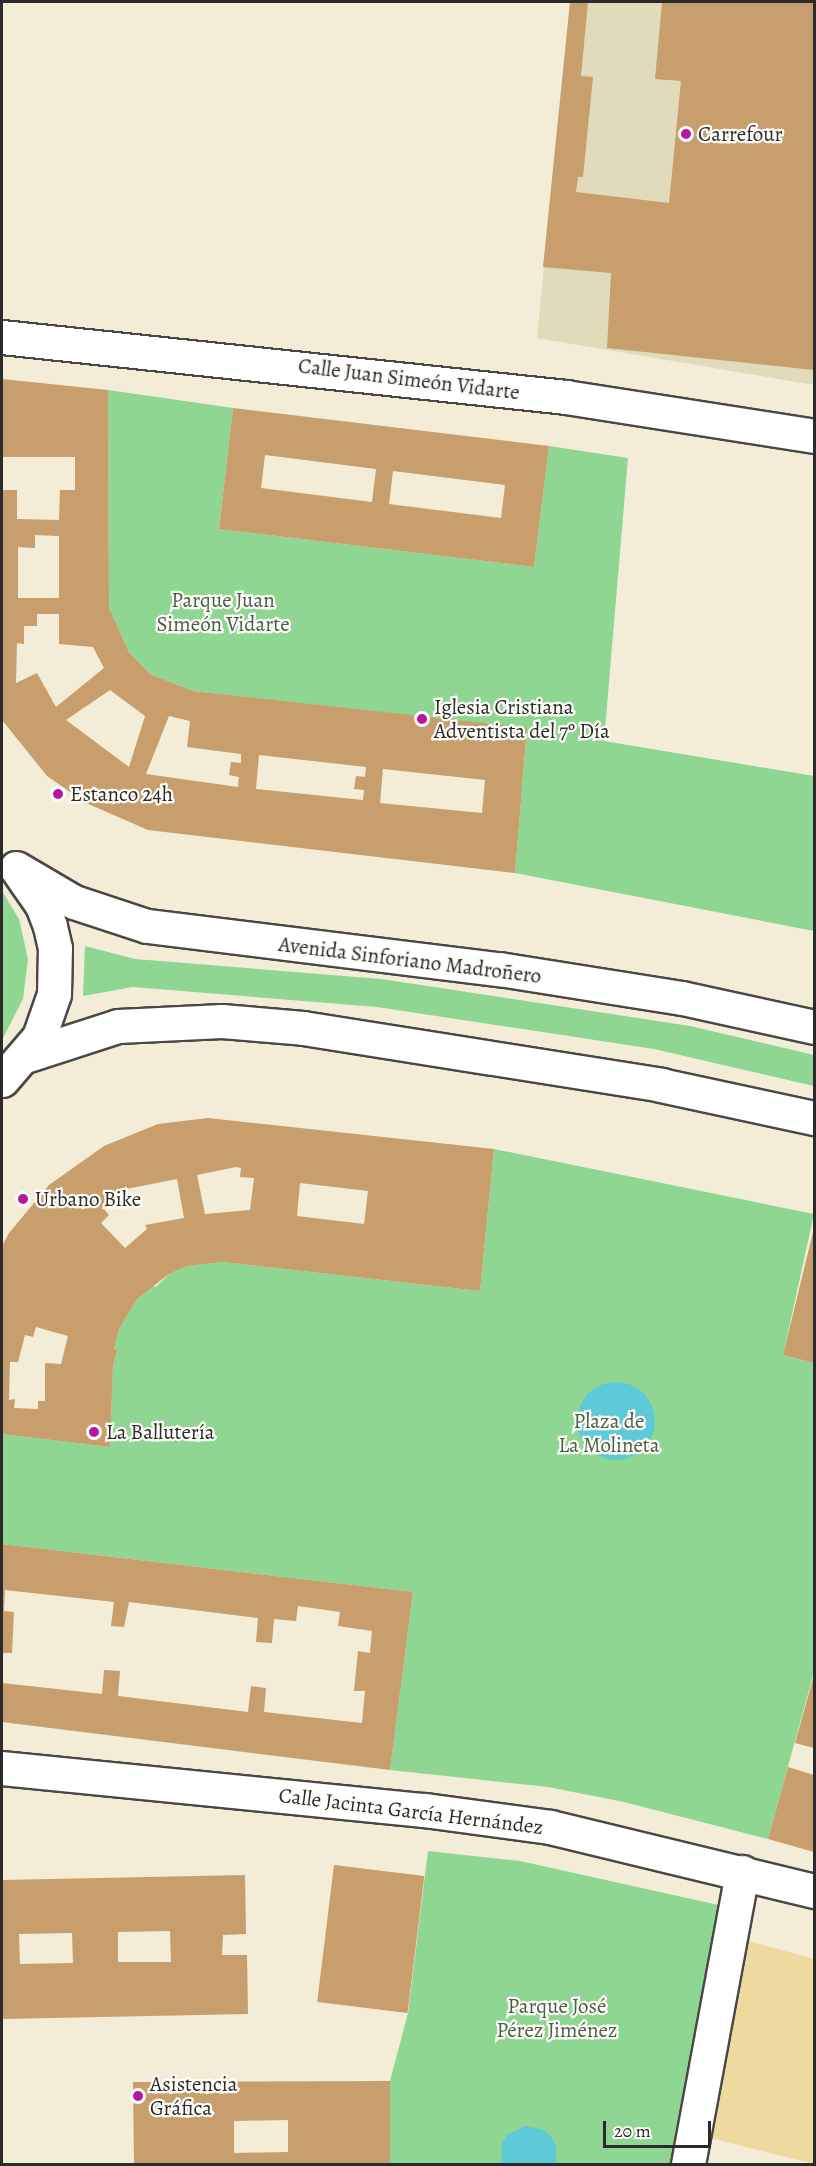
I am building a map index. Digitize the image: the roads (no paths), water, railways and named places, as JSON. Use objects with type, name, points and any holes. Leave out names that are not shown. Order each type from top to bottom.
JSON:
[{"type":"street","name":"Calle Juan Simeón Vidarte","points":[[2,337],[566,397],[814,436]]},
{"type":"street","name":"Avenida Sinforiano Madroñero","points":[[9,862],[74,902],[110,917],[147,926],[499,969],[682,998],[814,1027]]},
{"type":"street","points":[[9,862],[42,905],[55,948],[54,994],[48,1016],[9,1074]]},
{"type":"street","points":[[9,1074],[118,1026],[222,1021],[303,1028],[650,1083],[814,1118]]},
{"type":"street","name":"Calle Jacinta García Hernández","points":[[2,1768],[402,1808],[550,1827],[814,1891]]},
{"type":"street","points":[[688,2164],[742,1872]]},
{"type":"water","points":[[616,1382],[631,1385],[643,1394],[652,1406],[655,1421],[652,1436],[643,1448],[631,1457],[616,1460],[601,1457],[589,1448],[580,1436],[577,1421],[580,1406],[589,1394],[601,1385]]},
{"type":"water","points":[[525,2126],[544,2130],[551,2137],[556,2146],[556,2164],[501,2164],[502,2143],[507,2135]]},
{"type":"place","name":"Carrefour","points":[[686,134]]},
{"type":"place","name":"Iglesia Cristiana Adventista del 7º Día","points":[[422,719]]},
{"type":"place","name":"Estanco 24h","points":[[58,794]]},
{"type":"place","name":"Urbano Bike","points":[[23,1199]]},
{"type":"place","name":"La Ballutería","points":[[94,1432]]},
{"type":"place","name":"Asistencia Gráfica","points":[[138,2096]]},
{"type":"park label","name":"Parque Juan Simeón Vidarte","points":[[223,612]]},
{"type":"park label","name":"Plaza de La Molineta","points":[[609,1433]]},
{"type":"park label","name":"Parque José Pérez Jiménez","points":[[557,2018]]}]
